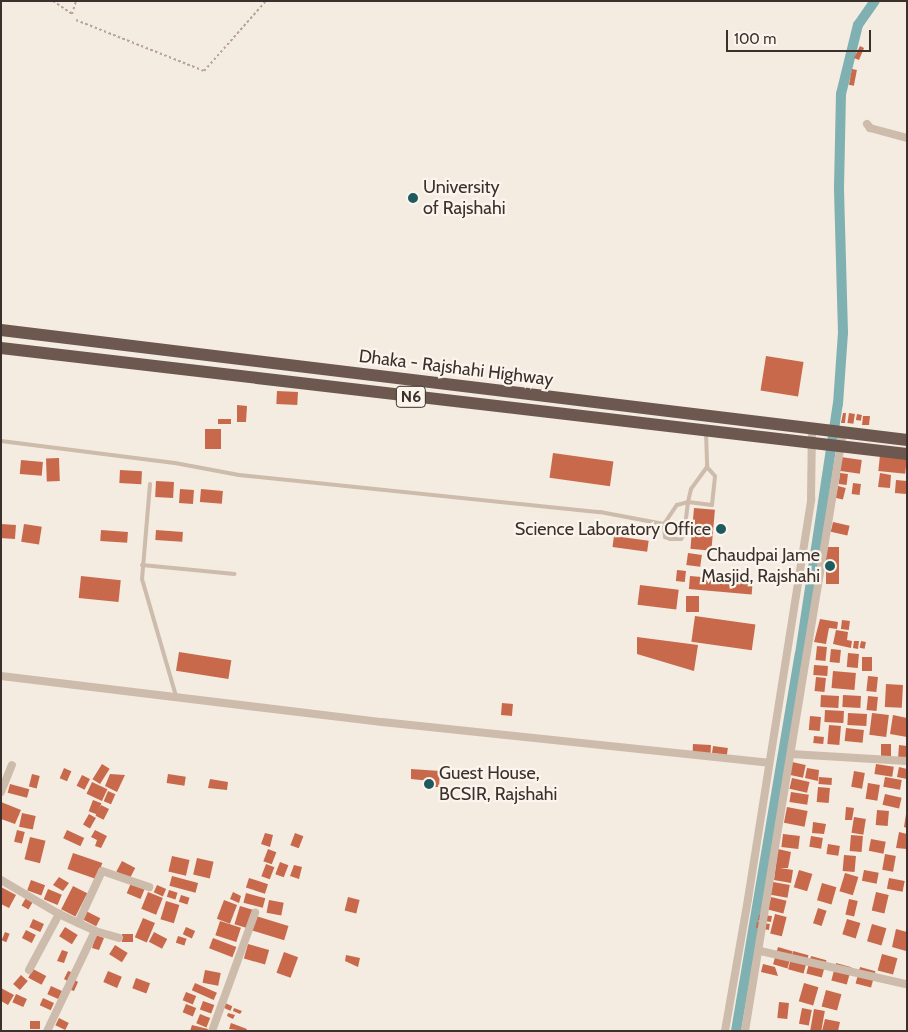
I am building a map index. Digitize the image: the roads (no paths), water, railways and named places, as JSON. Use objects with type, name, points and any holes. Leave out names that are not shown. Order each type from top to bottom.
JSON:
[{"type":"highway","name":"Dhaka - Rajshahi Highway","points":[[1,330],[907,440]]},
{"type":"highway","name":"Dhaka - Rajshahi Highway","points":[[1,348],[907,454]]},
{"type":"street","points":[[867,124],[870,128],[907,138]]},
{"type":"street","points":[[724,1031],[811,499],[816,428]]},
{"type":"street","points":[[745,1031],[760,951],[843,432]]},
{"type":"street","points":[[1,676],[769,763]]},
{"type":"street","points":[[791,754],[907,761]]},
{"type":"street","points":[[1,792],[12,765]]},
{"type":"street","points":[[78,923],[102,871],[149,887]]},
{"type":"street","points":[[1,880],[59,914],[95,931],[119,938]]},
{"type":"street","points":[[212,1031],[255,913]]},
{"type":"street","points":[[29,970],[59,914]]},
{"type":"street","points":[[47,1031],[95,931]]},
{"type":"street","points":[[760,951],[906,984]]},
{"type":"lane","points":[[706,430],[707,467],[690,489],[688,502],[684,535],[681,539],[665,537],[664,524],[677,505],[688,502],[712,505],[715,476],[707,467]]},
{"type":"lane","points":[[1,441],[175,463],[239,475],[600,512],[664,524]]},
{"type":"lane","points":[[150,484],[142,579],[176,696]]},
{"type":"lane","points":[[142,565],[235,574]]},
{"type":"waterway","points":[[736,1031],[800,654],[838,404],[843,333],[839,188],[841,94],[858,25],[875,1]]},
{"type":"place","name":"University of Rajshahi","points":[[413,198]]},
{"type":"place","name":"Science Laboratory Office","points":[[721,529]]},
{"type":"place","name":"Chaudpai Jame Masjid, Rajshahi","points":[[830,566]]},
{"type":"place","name":"Guest House, BCSIR, Rajshahi","points":[[429,784]]}]
